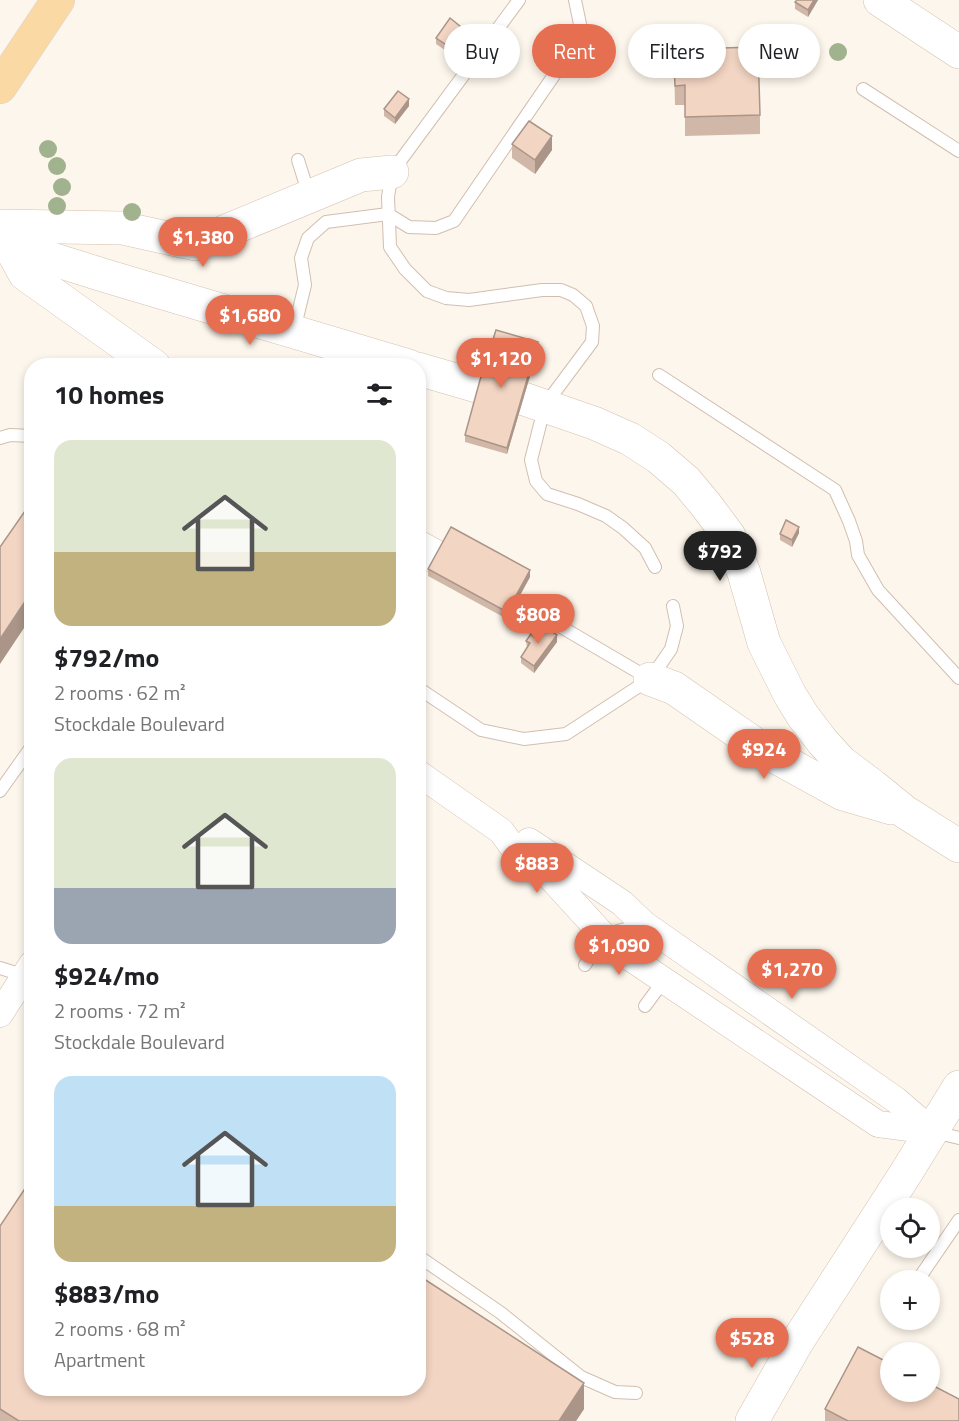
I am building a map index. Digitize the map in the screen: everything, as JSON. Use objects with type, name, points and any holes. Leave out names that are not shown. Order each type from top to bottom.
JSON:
[{"type":"main road","points":[[0,87],[58,0]]},
{"type":"main road","points":[[898,8],[959,52]]},
{"type":"main road","points":[[0,227],[122,228],[195,244],[361,175],[392,172]]},
{"type":"main road","points":[[0,227],[39,255],[383,358]]},
{"type":"main road","points":[[0,227],[25,274],[143,358]]},
{"type":"main road","points":[[426,371],[480,387]]},
{"type":"main road","points":[[534,402],[604,427],[647,449],[673,469],[696,492],[729,536],[744,573],[764,643],[803,716],[841,762],[905,812],[959,846]]},
{"type":"main road","points":[[650,679],[674,688],[765,751],[843,794],[905,812]]},
{"type":"main road","points":[[752,1421],[796,1342],[945,1135],[959,1087]]},
{"type":"street","points":[[426,779],[501,831],[522,837],[622,903],[644,924],[945,1135]]},
{"type":"street","points":[[501,831],[512,846],[550,877],[603,935],[621,951],[878,1124],[945,1135]]},
{"type":"street","points":[[0,1014],[22,972]]},
{"type":"lane","points":[[519,0],[392,172],[388,197],[390,248],[405,269],[427,291],[446,298],[469,300],[542,290],[561,290],[573,295],[586,306],[593,326],[592,342],[534,402],[531,460],[536,481],[547,494],[596,511],[623,528],[645,548],[655,567]]},
{"type":"lane","points":[[294,332],[305,285],[301,258],[308,238],[326,222],[388,214],[409,227],[436,228],[454,221],[574,46],[580,24],[575,0]]},
{"type":"lane","points":[[863,88],[959,151]]},
{"type":"lane","points":[[298,160],[310,196]]},
{"type":"lane","points":[[659,375],[835,490],[856,542],[858,555],[878,590],[959,678]]},
{"type":"lane","points":[[0,438],[10,435],[24,436]]},
{"type":"lane","points":[[517,601],[650,679]]},
{"type":"lane","points":[[426,693],[481,730],[524,739],[566,734],[650,679],[671,649],[677,626],[673,606]]},
{"type":"lane","points":[[0,791],[24,757]]},
{"type":"lane","points":[[585,965],[603,935],[644,924]]},
{"type":"lane","points":[[645,1006],[664,980]]},
{"type":"lane","points":[[925,1270],[959,1220]]},
{"type":"lane","points":[[426,1262],[506,1317],[581,1377],[615,1392],[636,1393]]},
{"type":"building","points":[[814,0],[808,10],[795,2]]},
{"type":"building","points":[[450,18],[457,24],[446,24]]},
{"type":"building","points":[[444,27],[444,43],[436,38]]},
{"type":"building","points":[[726,48],[738,48],[738,78],[759,78],[760,115],[685,117],[685,85],[675,86],[675,78],[726,78]]},
{"type":"building","points":[[398,91],[409,99],[395,118],[384,109]]},
{"type":"building","points":[[529,121],[552,136],[535,160],[512,144]]},
{"type":"building","points":[[496,330],[538,342],[507,448],[465,435]]},
{"type":"building","points":[[24,512],[24,603],[0,639],[0,547]]},
{"type":"building","points":[[786,520],[799,527],[792,540],[780,534]]},
{"type":"building","points":[[451,527],[530,570],[507,612],[428,569]]},
{"type":"building","points":[[542,625],[557,635],[534,666],[521,657],[530,643],[526,641],[531,634],[534,637]]},
{"type":"building","points":[[24,1190],[24,1396],[426,1396],[426,1280],[584,1383],[559,1421],[19,1421],[0,1409],[0,1226]]},
{"type":"building","points":[[858,1347],[880,1358],[880,1402],[940,1402],[940,1389],[959,1399],[959,1421],[848,1421],[825,1409]]}]
